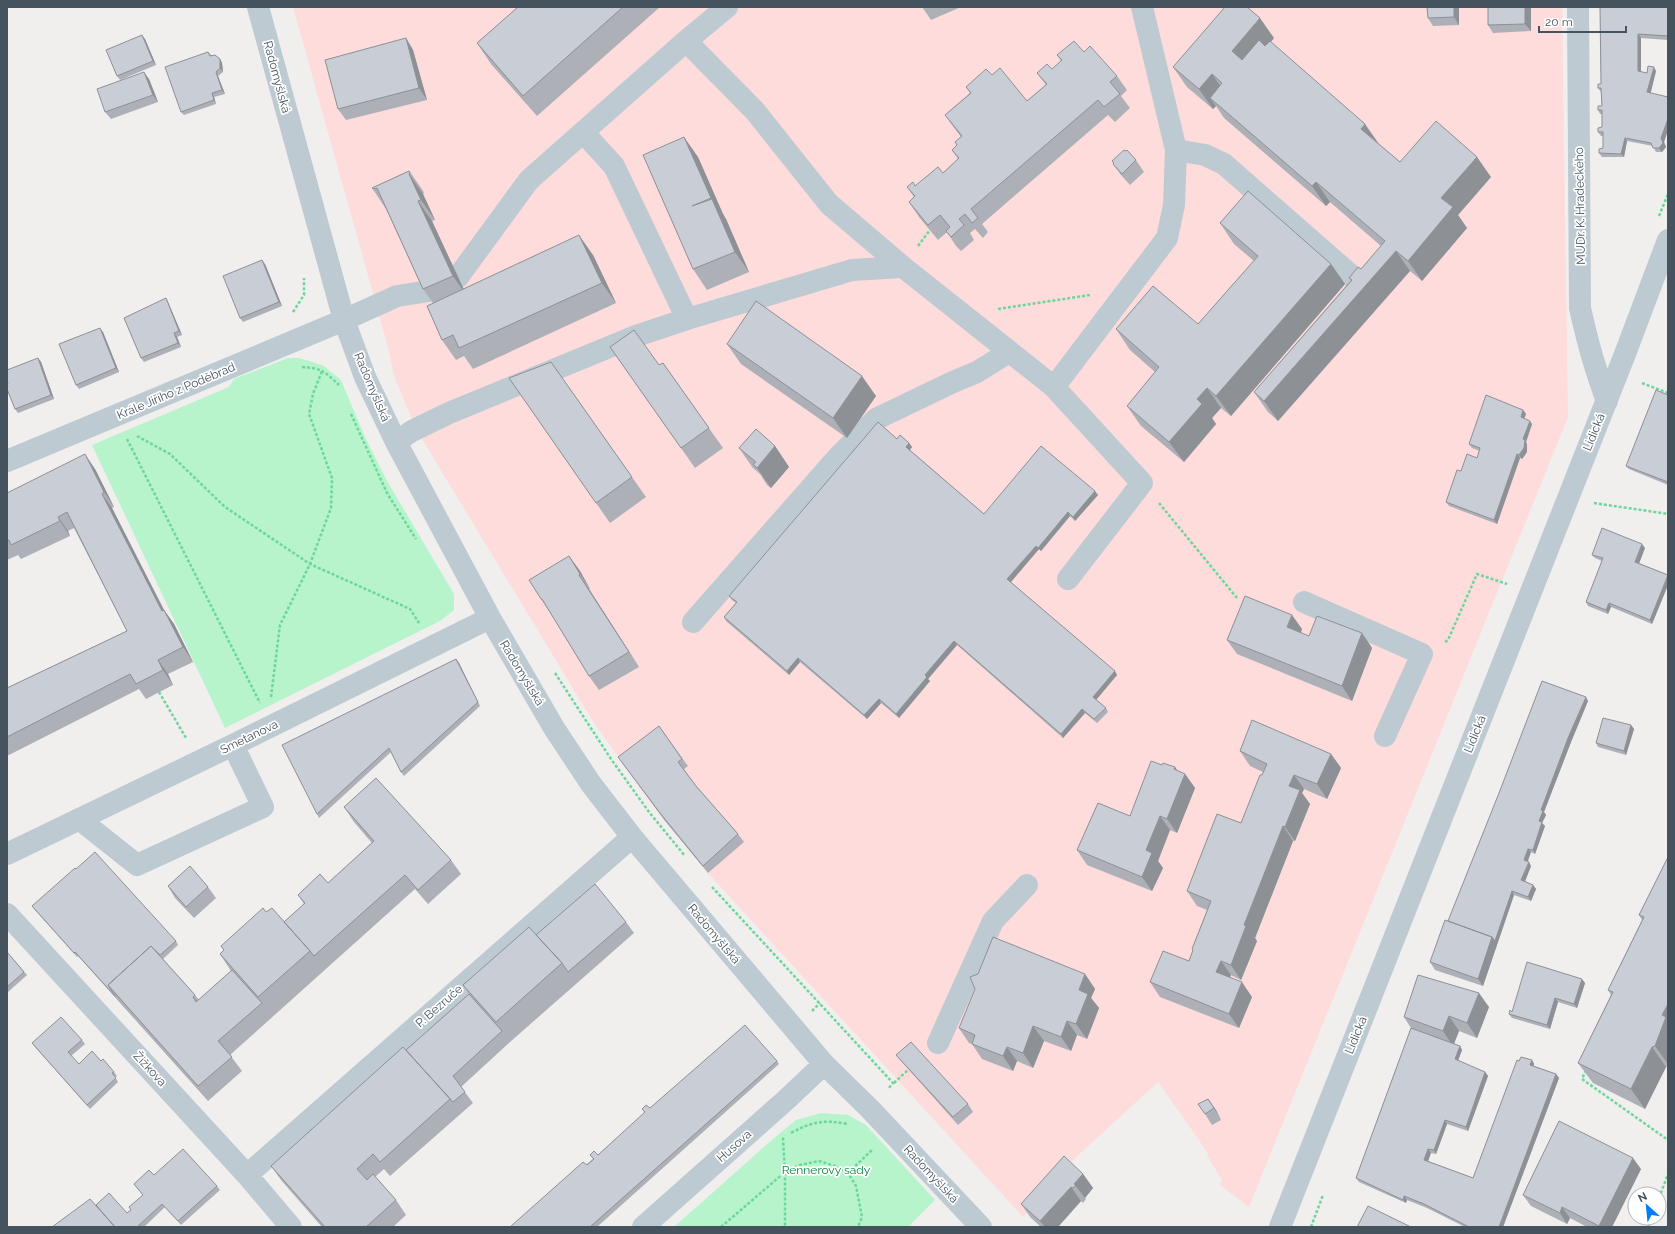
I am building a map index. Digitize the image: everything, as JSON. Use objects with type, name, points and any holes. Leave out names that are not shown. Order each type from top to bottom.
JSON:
[{"type":"street","name":"Radomyšlská","points":[[258,7],[344,320],[365,376],[396,442],[490,618],[554,728],[591,784],[632,838],[824,1064],[870,1109],[981,1227]]},
{"type":"street","points":[[454,269],[479,248],[529,180],[686,41],[727,7]]},
{"type":"street","points":[[1054,387],[1167,238],[1174,206],[1176,150],[1142,7]]},
{"type":"street","name":"MUDr. K. Hradeckého","points":[[1578,7],[1580,308],[1597,376],[1607,401]]},
{"type":"street","points":[[686,41],[755,111],[829,204],[903,267],[1054,387],[1142,483],[1068,579]]},
{"type":"street","points":[[582,132],[614,166],[687,319]]},
{"type":"street","points":[[1176,150],[1206,154],[1224,164],[1353,277]]},
{"type":"street","name":"Lidická","points":[[1280,1227],[1607,401],[1668,240]]},
{"type":"street","points":[[396,442],[412,430],[636,336],[687,319],[852,270],[903,267]]},
{"type":"street","name":"Krále Jiřího z Poděbrad","points":[[7,462],[344,320],[425,283]]},
{"type":"street","points":[[693,622],[838,457],[876,420],[953,382],[977,372],[1010,352]]},
{"type":"street","points":[[1304,602],[1422,654],[1385,736]]},
{"type":"street","name":"Smetanova","points":[[7,854],[234,745],[490,618]]},
{"type":"street","points":[[79,819],[137,865],[263,807],[234,745]]},
{"type":"street","name":"P. Bezruče","points":[[247,1175],[632,838]]},
{"type":"street","points":[[938,1043],[993,921],[1027,885]]},
{"type":"street","name":"Žižkova","points":[[7,914],[247,1175],[291,1227]]},
{"type":"street","name":"Husova","points":[[643,1227],[787,1100],[824,1064]]},
{"type":"path","points":[[289,316],[304,295],[304,272]]},
{"type":"path","points":[[961,314],[1128,290]]},
{"type":"path","points":[[297,367],[316,368],[322,371],[339,386]]},
{"type":"path","points":[[277,697],[270,700],[280,625],[310,564],[331,508],[332,478],[309,414],[313,394],[322,371]]},
{"type":"path","points":[[1638,382],[1668,394]]},
{"type":"path","points":[[351,413],[387,493],[416,540]]},
{"type":"path","points":[[131,432],[170,454],[225,507],[310,564],[410,609],[422,627]]},
{"type":"path","points":[[125,435],[261,705]]},
{"type":"path","points":[[1142,483],[1237,598]]},
{"type":"path","points":[[1568,499],[1668,514]]},
{"type":"path","points":[[1422,654],[1448,640],[1477,574]]},
{"type":"path","points":[[554,672],[611,759],[649,812],[687,858]]},
{"type":"path","points":[[159,692],[188,741],[197,762]]},
{"type":"path","points":[[255,708],[266,703]]},
{"type":"path","points":[[711,886],[893,1083]]},
{"type":"path","points":[[1588,1064],[1582,1079],[1668,1140]]},
{"type":"path","points":[[785,1227],[785,1172],[783,1139],[815,1122],[836,1122],[855,1127],[893,1083],[908,1070]]},
{"type":"path","points":[[848,1173],[872,1150]]},
{"type":"path","points":[[721,1227],[785,1172],[800,1165],[819,1161],[835,1166],[848,1173],[856,1186],[862,1217],[858,1227]]},
{"type":"path","points":[[1664,1186],[1668,1174]]},
{"type":"shaded area","points":[[293,7],[1562,7],[1568,417],[1249,1207],[1220,1185],[1222,1180],[1207,1155],[1208,1153],[1158,1082],[1072,1161],[1023,1217],[708,873],[665,821],[592,720],[416,429],[394,376],[388,347]]},
{"type":"green space","points":[[288,358],[299,358],[324,366],[341,380],[364,435],[387,481],[454,594],[454,610],[440,621],[225,728],[92,445],[229,387],[234,379]]},
{"type":"green space","name":"Rennerovy sady","points":[[821,1113],[848,1115],[866,1125],[935,1200],[908,1227],[674,1227],[796,1120]]},
{"type":"building","points":[[518,7],[623,7],[523,96],[477,43]]},
{"type":"building","points":[[1225,7],[1247,7],[1260,18],[1232,51],[1242,60],[1259,40],[1265,46],[1270,41],[1365,124],[1361,129],[1400,162],[1436,121],[1477,157],[1441,198],[1453,207],[1408,261],[1396,251],[1264,401],[1254,392],[1352,280],[1349,278],[1358,267],[1361,269],[1385,241],[1316,182],[1312,186],[1210,98],[1222,83],[1212,74],[1199,89],[1173,67]]},
{"type":"building","points":[[1427,7],[1454,7],[1454,17],[1428,18]]},
{"type":"building","points":[[1488,7],[1525,7],[1525,24],[1488,25]]},
{"type":"building","points":[[1600,7],[1668,7],[1668,36],[1638,34],[1638,71],[1647,73],[1648,66],[1654,67],[1647,92],[1668,97],[1668,119],[1661,138],[1663,143],[1659,148],[1653,148],[1651,143],[1625,138],[1621,154],[1599,153],[1599,149],[1603,148],[1603,132],[1598,132],[1598,128],[1602,127],[1602,110],[1598,110],[1598,106],[1602,106],[1601,88],[1598,88],[1598,84],[1601,84]]},
{"type":"building","points":[[142,35],[153,61],[117,76],[106,50]]},
{"type":"building","points":[[406,38],[419,88],[338,109],[325,60]]},
{"type":"building","points":[[1074,41],[1084,52],[1090,46],[1117,76],[1110,82],[1120,94],[1104,107],[1098,100],[971,209],[978,218],[972,223],[965,214],[959,219],[964,225],[951,237],[946,231],[950,227],[940,215],[928,225],[909,202],[915,196],[907,187],[913,182],[915,186],[938,167],[943,173],[959,158],[952,150],[957,145],[955,142],[962,136],[945,115],[971,93],[966,87],[986,69],[992,75],[1000,68],[1027,101],[1047,84],[1037,73],[1047,64],[1052,69],[1062,60],[1057,55]]},
{"type":"building","points":[[208,52],[210,56],[215,55],[220,59],[220,68],[216,72],[222,90],[212,93],[214,100],[181,112],[165,67]]},
{"type":"building","points":[[144,72],[153,95],[105,112],[97,89]]},
{"type":"building","points":[[684,137],[711,198],[692,206],[712,199],[735,252],[693,269],[643,155]]},
{"type":"building","points":[[1124,150],[1127,150],[1136,160],[1122,174],[1112,161]]},
{"type":"building","points":[[409,171],[421,200],[418,201],[453,276],[423,289],[377,188],[372,188]]},
{"type":"building","points":[[1248,191],[1331,264],[1216,396],[1207,388],[1197,399],[1202,404],[1169,442],[1127,406],[1159,367],[1116,329],[1153,286],[1198,324],[1258,256],[1220,223]]},
{"type":"building","points":[[579,235],[602,283],[459,348],[453,335],[442,340],[427,306]]},
{"type":"building","points":[[262,260],[279,302],[240,318],[223,276]]},
{"type":"building","points":[[166,298],[179,331],[174,333],[178,343],[141,358],[124,318]]},
{"type":"building","points":[[756,301],[862,376],[833,418],[727,344]]},
{"type":"building","points":[[100,328],[116,368],[76,385],[59,344]]},
{"type":"building","points":[[634,330],[659,365],[663,363],[709,428],[681,448],[610,347]]},
{"type":"building","points":[[38,358],[51,395],[15,409],[7,389],[7,370]]},
{"type":"building","points":[[551,362],[632,477],[596,503],[509,378]]},
{"type":"building","points":[[1656,390],[1668,395],[1668,482],[1626,466]]},
{"type":"building","points":[[1486,395],[1523,410],[1521,417],[1530,421],[1523,439],[1525,440],[1524,448],[1519,455],[1517,454],[1494,520],[1446,502],[1457,470],[1461,471],[1467,454],[1477,458],[1480,448],[1469,444]]},
{"type":"building","points":[[878,422],[897,439],[900,435],[909,443],[906,447],[984,514],[1041,446],[1095,491],[1073,517],[1068,512],[1038,548],[1036,546],[1007,579],[1115,671],[1093,697],[1106,708],[1094,719],[1082,709],[1061,734],[954,641],[925,675],[927,677],[896,714],[879,699],[864,715],[798,658],[787,671],[724,617],[737,602],[729,596]]},
{"type":"building","points":[[756,429],[775,446],[757,468],[753,464],[756,462],[739,448]]},
{"type":"building","points":[[85,454],[104,492],[102,494],[162,611],[164,610],[183,647],[158,660],[163,670],[136,684],[130,674],[7,737],[7,688],[127,631],[67,512],[58,517],[60,521],[11,545],[9,540],[7,540],[7,493]]},
{"type":"building","points":[[1602,528],[1642,544],[1635,562],[1668,575],[1650,620],[1609,603],[1606,610],[1586,602],[1603,558],[1592,555]]},
{"type":"building","points":[[569,556],[580,574],[579,575],[629,652],[589,676],[529,580]]},
{"type":"building","points":[[1245,596],[1292,615],[1287,627],[1309,636],[1317,616],[1362,633],[1342,686],[1227,640]]},
{"type":"building","points":[[456,659],[478,702],[401,772],[389,748],[317,814],[282,745]]},
{"type":"building","points":[[1542,681],[1586,697],[1568,738],[1541,810],[1543,811],[1539,821],[1542,822],[1533,850],[1528,849],[1524,860],[1529,862],[1521,880],[1533,885],[1528,897],[1512,891],[1495,941],[1492,937],[1448,921]]},
{"type":"building","points":[[1603,718],[1631,725],[1624,751],[1596,743]]},
{"type":"building","points":[[1252,720],[1331,754],[1317,784],[1294,775],[1289,786],[1300,790],[1285,827],[1283,826],[1244,925],[1246,926],[1231,965],[1221,961],[1216,972],[1242,982],[1229,1014],[1150,982],[1163,951],[1189,961],[1193,950],[1192,949],[1211,901],[1187,891],[1217,814],[1241,823],[1260,775],[1262,775],[1267,764],[1240,751]]},
{"type":"building","points":[[659,726],[682,759],[678,762],[696,786],[738,834],[703,866],[660,813],[618,757]]},
{"type":"building","points":[[1151,761],[1162,765],[1163,763],[1175,767],[1174,769],[1185,774],[1167,819],[1160,816],[1146,850],[1152,853],[1142,877],[1077,850],[1098,803],[1130,816]]},
{"type":"building","points":[[376,778],[451,860],[418,890],[405,875],[314,956],[284,922],[305,903],[298,895],[320,874],[328,883],[374,841],[344,807]]},
{"type":"building","points":[[95,852],[176,941],[160,955],[151,946],[108,985],[115,996],[32,906]]},
{"type":"building","points":[[1668,857],[1668,1004],[1662,1015],[1666,1017],[1655,1046],[1652,1047],[1631,1089],[1578,1063],[1613,992],[1608,990],[1644,917],[1639,915]]},
{"type":"building","points":[[190,866],[208,887],[186,907],[168,886]]},
{"type":"building","points":[[595,884],[626,922],[568,972],[562,963],[536,935]]},
{"type":"building","points":[[263,908],[266,912],[272,908],[310,951],[258,997],[220,954],[224,950],[221,946]]},
{"type":"building","points":[[1445,920],[1492,937],[1478,979],[1430,962]]},
{"type":"building","points":[[529,927],[562,963],[496,1022],[463,985]]},
{"type":"building","points":[[993,937],[1085,974],[1079,990],[1088,994],[1076,1024],[1067,1021],[1061,1037],[1033,1026],[1023,1053],[1007,1047],[1003,1056],[972,1044],[975,1035],[959,1028],[975,989],[970,977],[978,974]]},
{"type":"building","points":[[151,946],[195,995],[193,997],[196,1002],[232,970],[262,1003],[218,1041],[232,1057],[198,1086],[108,985]]},
{"type":"building","points":[[7,952],[24,972],[7,987]]},
{"type":"building","points":[[1527,962],[1582,979],[1574,1004],[1555,998],[1547,1025],[1509,1014],[1510,1010],[1512,1012]]},
{"type":"building","points":[[1418,975],[1479,993],[1467,1023],[1449,1016],[1443,1031],[1404,1017]]},
{"type":"building","points":[[469,994],[502,1031],[453,1076],[465,1092],[453,1102],[406,1050]]},
{"type":"building","points":[[61,1017],[82,1040],[68,1052],[79,1064],[92,1051],[101,1061],[103,1059],[114,1072],[112,1073],[116,1078],[87,1105],[32,1043]]},
{"type":"building","points":[[745,1025],[777,1061],[590,1227],[510,1227],[583,1162],[587,1165],[594,1159],[590,1155],[594,1151],[598,1155],[645,1112],[642,1109],[646,1105],[650,1108]]},
{"type":"building","points":[[1411,1028],[1460,1046],[1455,1059],[1485,1072],[1466,1127],[1445,1120],[1434,1150],[1428,1149],[1424,1160],[1473,1178],[1517,1060],[1519,1061],[1521,1057],[1532,1060],[1530,1065],[1556,1074],[1499,1227],[1469,1227],[1424,1204],[1404,1196],[1403,1200],[1356,1178]]},
{"type":"building","points":[[911,1042],[968,1104],[953,1117],[896,1055]]},
{"type":"building","points":[[403,1047],[450,1099],[380,1162],[373,1154],[357,1169],[367,1180],[373,1174],[396,1200],[366,1227],[325,1227],[271,1166]]},
{"type":"building","points":[[1208,1099],[1214,1108],[1205,1114],[1198,1104]]},
{"type":"building","points":[[1559,1121],[1633,1158],[1599,1226],[1562,1207],[1560,1213],[1523,1195]]},
{"type":"building","points":[[183,1149],[217,1186],[178,1221],[162,1204],[137,1227],[115,1227],[96,1205],[109,1193],[127,1213],[131,1210],[129,1207],[143,1195],[134,1184],[149,1170],[154,1175]]},
{"type":"building","points":[[1064,1156],[1083,1174],[1074,1184],[1076,1185],[1073,1188],[1071,1187],[1040,1221],[1021,1204]]},
{"type":"building","points":[[90,1199],[115,1227],[52,1227]]},
{"type":"building","points":[[1368,1206],[1411,1227],[1357,1227]]}]
